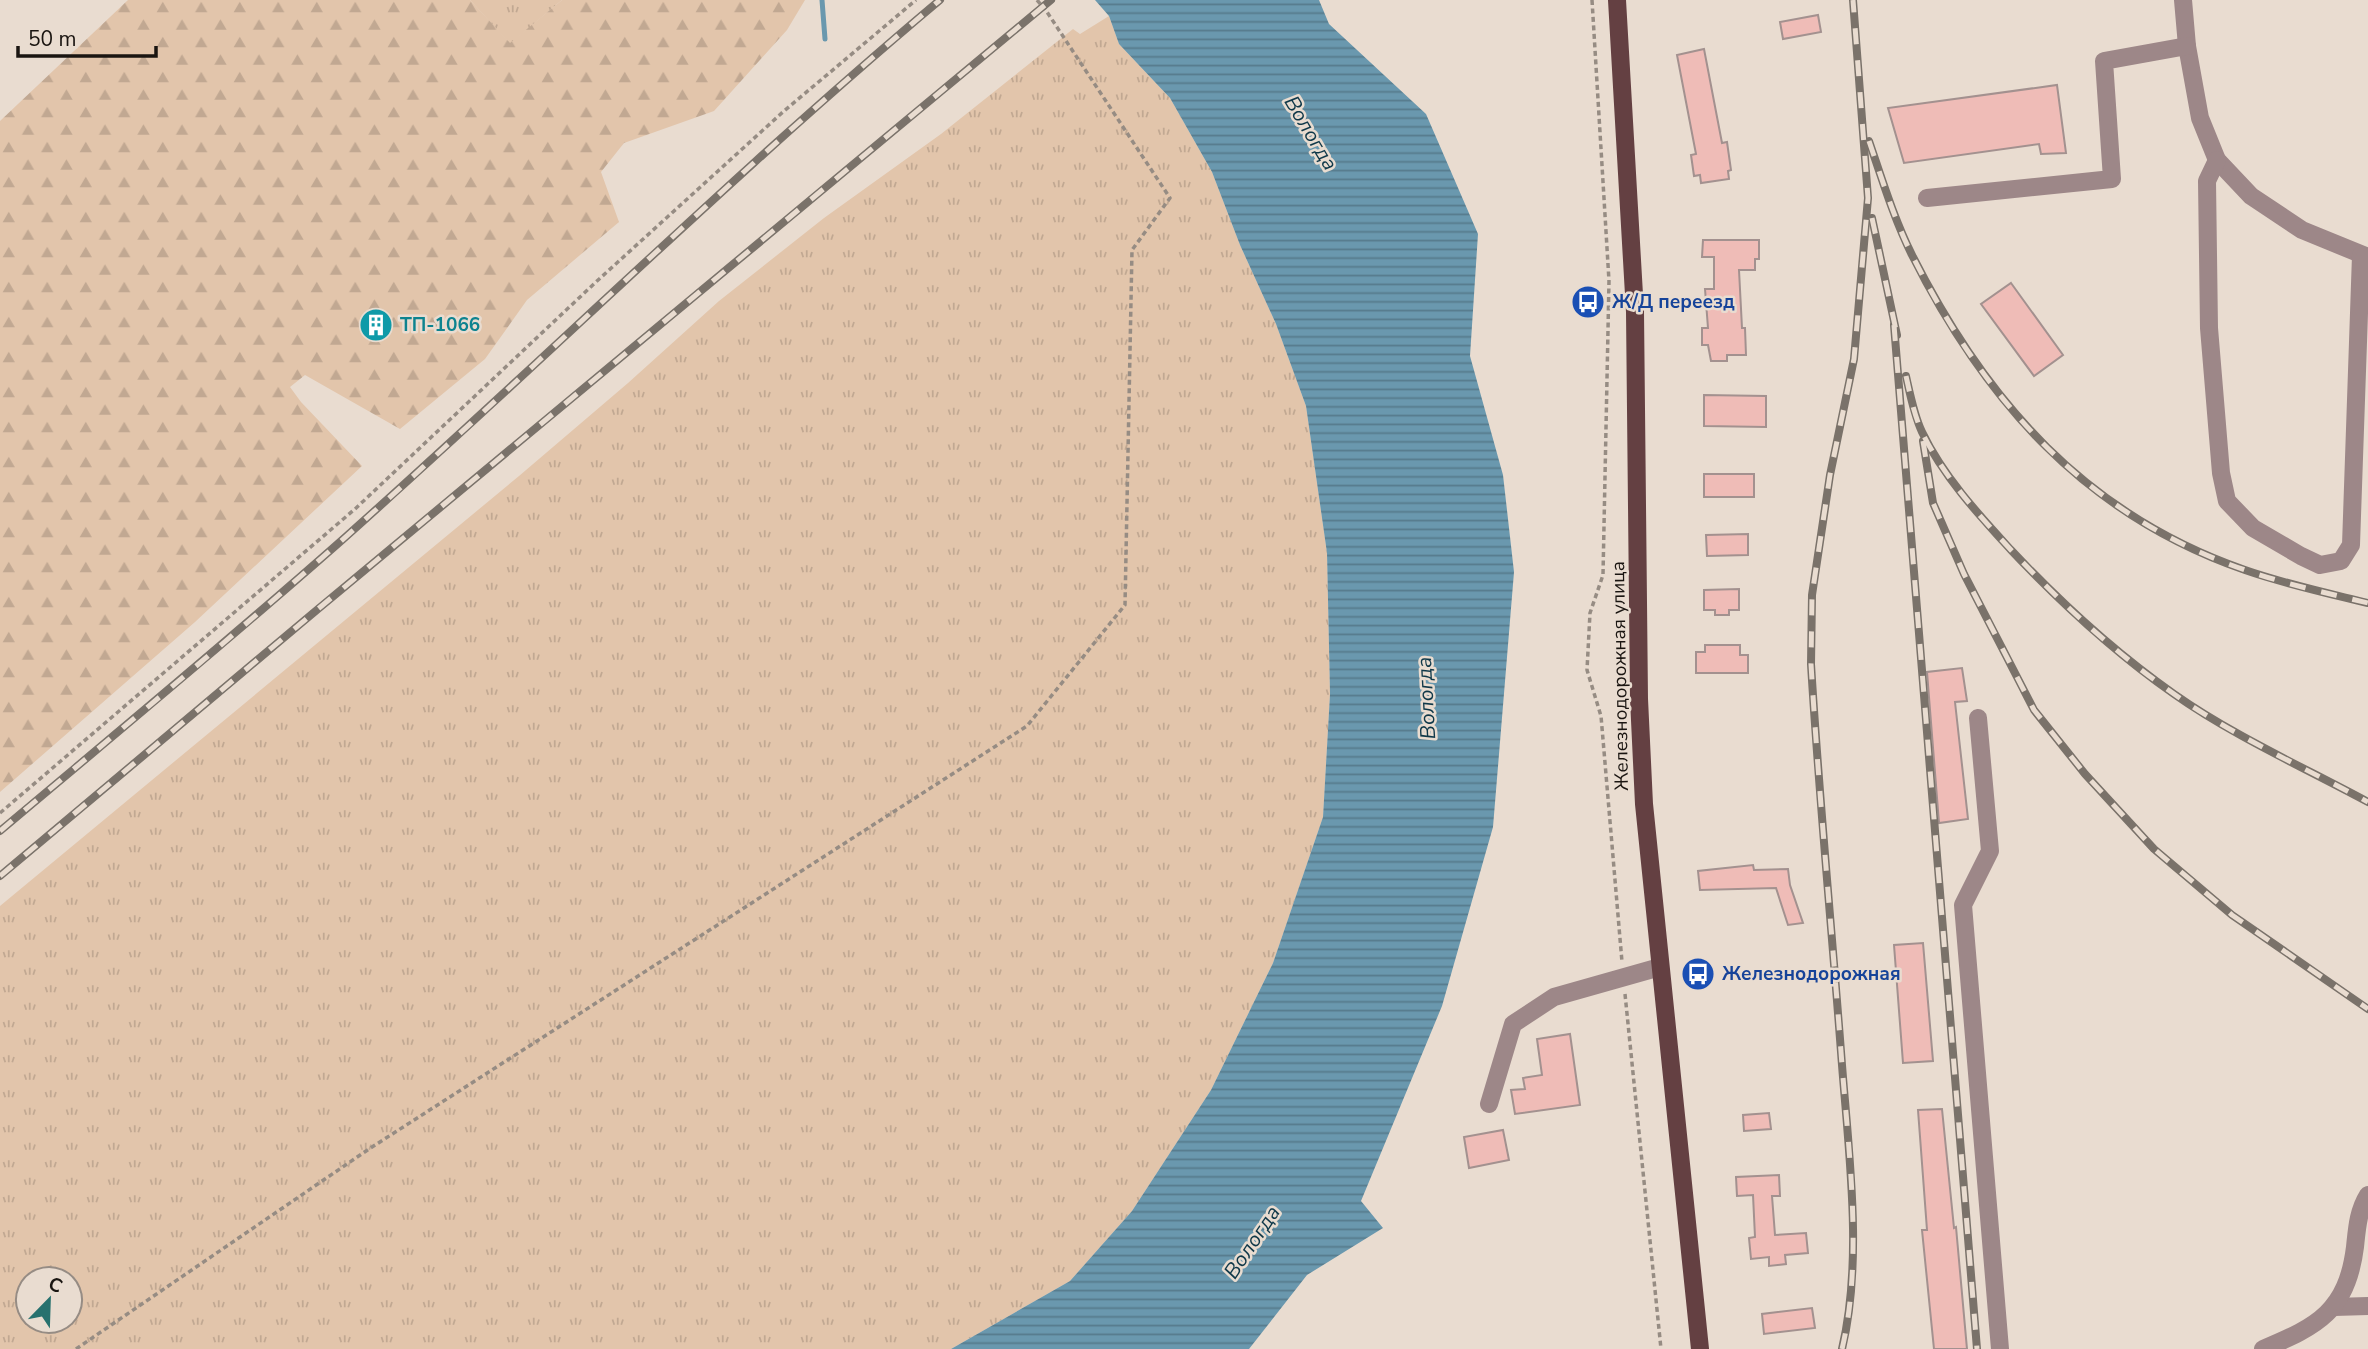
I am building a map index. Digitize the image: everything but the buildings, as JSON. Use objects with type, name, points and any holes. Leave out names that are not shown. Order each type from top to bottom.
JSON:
[{"type":"main road","name":"Железнодорожная улица","points":[[1617,0],[1635,300],[1639,712],[1644,804],[1700,1349]]},
{"type":"street","points":[[2183,0],[2187,46],[2200,118],[2217,160],[2251,196],[2302,230],[2364,256],[2351,545],[2341,561],[2320,565],[2301,556],[2253,528],[2227,501],[2221,473],[2209,328],[2207,181],[2217,160]]},
{"type":"street","points":[[1927,198],[2112,179],[2104,61],[2187,46]]},
{"type":"street","points":[[1978,718],[1990,851],[1963,905],[2000,1349]]},
{"type":"street","points":[[1489,1104],[1513,1024],[1554,997],[1660,967]]},
{"type":"street","points":[[2263,1349],[2314,1326],[2334,1307],[2346,1287],[2354,1258],[2360,1207],[2368,1195]]},
{"type":"street","points":[[2334,1307],[2368,1306]]},
{"type":"path","points":[[0,813],[355,509],[597,281],[774,120],[916,0]]},
{"type":"path","points":[[76,1349],[381,1141],[1027,726],[1125,605],[1132,250],[1170,198],[1037,0]]},
{"type":"path","points":[[1592,0],[1609,281],[1602,575],[1590,613],[1587,670],[1601,716],[1623,977],[1661,1349]]},
{"type":"green space","points":[[128,0],[470,0],[510,43],[562,0],[805,0],[787,30],[714,111],[624,143],[601,172],[619,222],[527,300],[485,359],[400,429],[305,375],[290,387],[362,466],[195,622],[0,792],[0,121]]},
{"type":"green space","points":[[470,0],[562,0],[510,44]]},
{"type":"green space","points":[[1109,16],[1119,44],[1170,98],[1212,172],[1240,245],[1276,324],[1306,406],[1327,553],[1330,694],[1323,817],[1273,963],[1211,1090],[1132,1211],[1070,1281],[951,1349],[0,1349],[0,906],[519,476],[719,301],[824,218],[941,134],[1073,29],[1080,34]]},
{"type":"water","name":"Вологда","points":[[1095,0],[1319,0],[1329,24],[1426,114],[1478,234],[1470,356],[1503,475],[1514,572],[1493,827],[1442,1006],[1361,1201],[1383,1228],[1307,1275],[1249,1349],[951,1349],[1070,1281],[1132,1211],[1211,1090],[1273,963],[1323,817],[1330,694],[1327,553],[1306,406],[1276,324],[1240,245],[1212,172],[1170,98],[1119,44],[1109,16]]},
{"type":"waterway","points":[[822,0],[825,39]]},
{"type":"railway","points":[[0,831],[341,541],[788,132],[940,0]]},
{"type":"railway","points":[[0,876],[1051,0]]},
{"type":"railway","points":[[1842,1349],[1852,1280],[1853,1208],[1811,664],[1812,595],[1830,475],[1854,359],[1868,198],[1853,0]]},
{"type":"railway","points":[[1869,141],[1912,255],[1941,308],[1973,359],[2008,405],[2047,447],[2089,485],[2136,518],[2188,547],[2260,575],[2368,603]]},
{"type":"railway","points":[[1872,218],[1897,335]]},
{"type":"railway","points":[[1894,325],[1977,1349]]},
{"type":"railway","points":[[1906,376],[1914,412],[1922,432],[1951,479],[2011,550],[2069,608],[2130,661],[2196,709],[2368,802]]},
{"type":"railway","points":[[1923,441],[1933,503],[1964,574],[2034,710],[2085,774],[2154,849],[2232,915],[2368,1009]]},
{"type":"place","name":"Ж/Д переезд","points":[[1588,302]]},
{"type":"place","name":"ТП-1066","points":[[376,325]]},
{"type":"place","name":"Железнодорожная","points":[[1698,974]]}]
